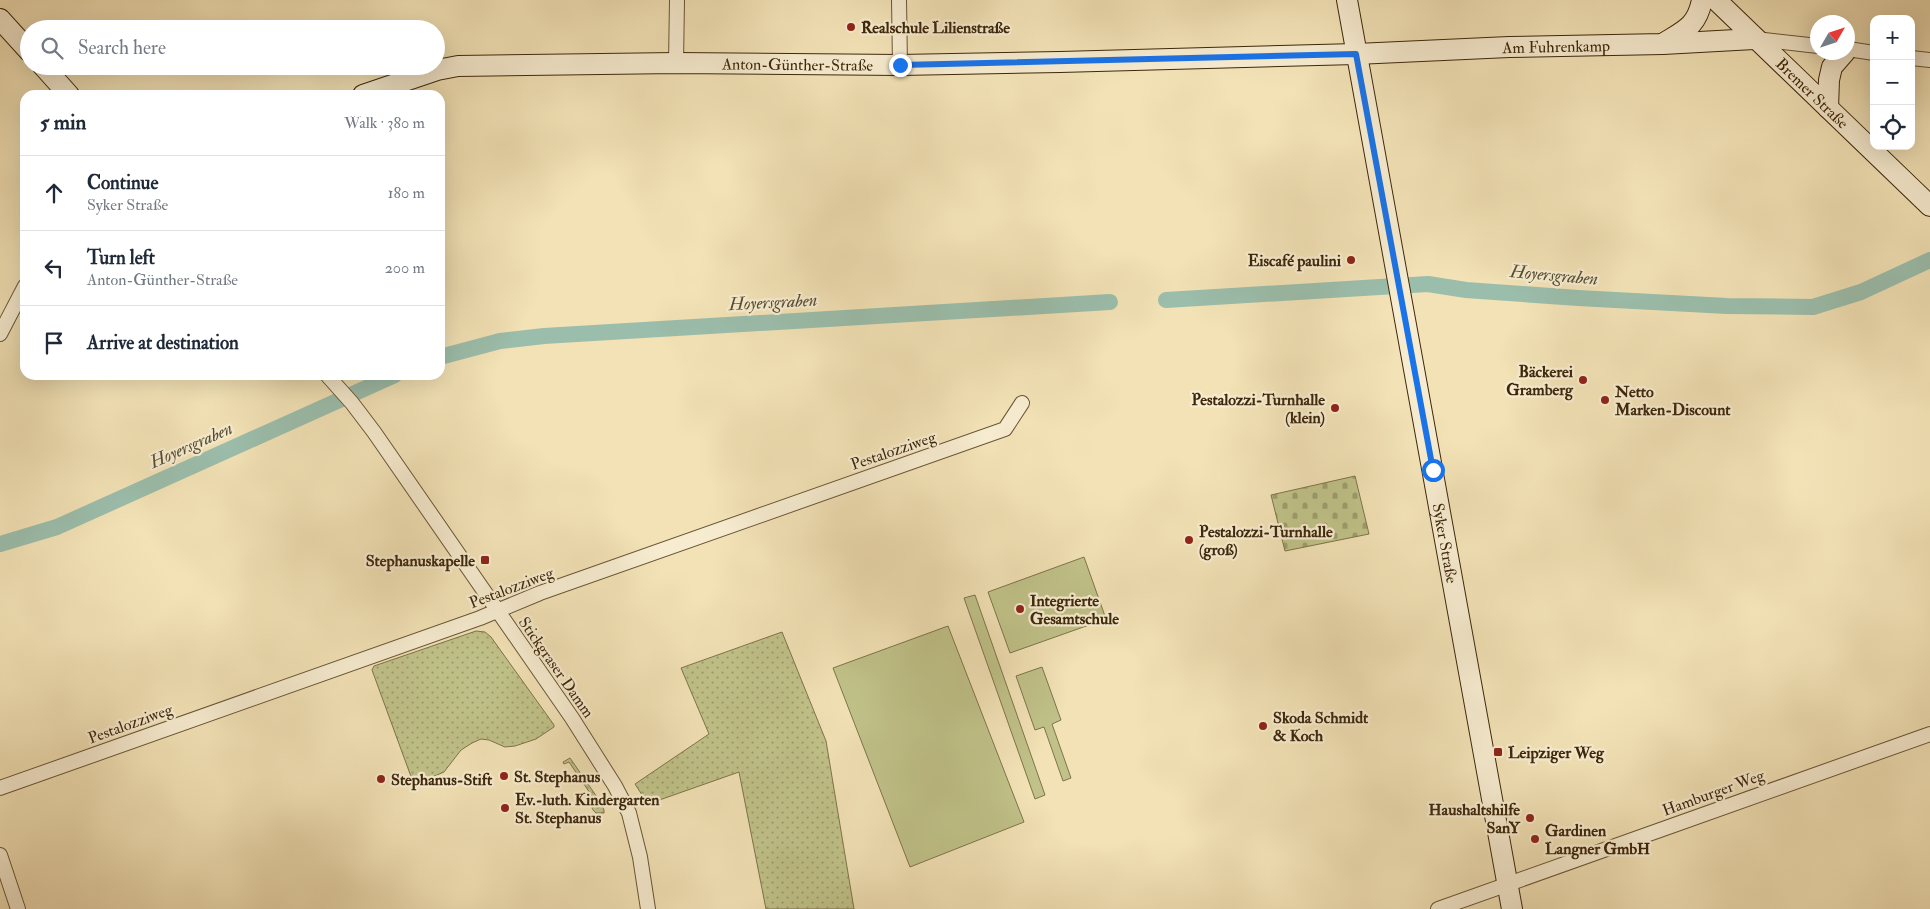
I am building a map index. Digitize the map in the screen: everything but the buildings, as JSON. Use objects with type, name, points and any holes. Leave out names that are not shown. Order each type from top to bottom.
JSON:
[{"type":"main road","name":"Syker Straße","points":[[1347,0],[1512,909]]},
{"type":"main road","points":[[1663,44],[1689,28],[1696,20],[1702,0]]},
{"type":"main road","name":"Bremer Straße","points":[[1716,0],[1754,39],[1930,206]]},
{"type":"main road","points":[[0,19],[20,41]]},
{"type":"main road","name":"Am Fuhrenkamp","points":[[1356,54],[1509,47],[1663,44],[1754,39]]},
{"type":"main road","name":"Anton-Günther-Straße","points":[[445,68],[458,66],[676,63],[900,65],[1356,54]]},
{"type":"main road","points":[[1828,108],[1828,80],[1832,67],[1838,60]]},
{"type":"main road","points":[[51,75],[65,90]]},
{"type":"main road","name":"Anton-Günther-Straße","points":[[378,90],[422,75]]},
{"type":"street","points":[[676,63],[677,0]]},
{"type":"street","points":[[899,0],[900,65]]},
{"type":"street","points":[[1754,39],[1810,45]]},
{"type":"street","points":[[1855,50],[1870,52]]},
{"type":"street","points":[[1915,58],[1930,60]]},
{"type":"street","points":[[0,334],[20,296]]},
{"type":"street","name":"Stickgraser Damm","points":[[332,380],[352,403],[572,718],[624,801],[640,857],[648,909]]},
{"type":"street","name":"Pestalozziweg","points":[[0,788],[496,611],[540,593],[1005,429],[1022,403]]},
{"type":"street","name":"Hamburger Weg","points":[[1507,884],[1930,734]]},
{"type":"street","points":[[0,856],[18,909]]},
{"type":"street","points":[[1438,909],[1507,884]]},
{"type":"green space","points":[[1355,476],[1369,534],[1285,551],[1271,495]]},
{"type":"green space","points":[[1084,557],[1106,619],[1010,653],[988,592]]},
{"type":"green space","points":[[975,595],[1045,795],[1035,799],[964,598]]},
{"type":"green space","points":[[948,626],[1024,822],[910,867],[833,668]]},
{"type":"green space","points":[[476,631],[485,632],[491,637],[554,727],[536,739],[515,746],[505,747],[489,740],[481,739],[461,750],[444,772],[418,783],[413,782],[372,670],[374,666]]},
{"type":"green space","points":[[782,632],[826,741],[854,909],[766,909],[739,772],[648,804],[635,784],[709,734],[681,668]]},
{"type":"green space","points":[[1042,667],[1061,720],[1052,724],[1071,778],[1063,781],[1044,727],[1035,730],[1016,676]]},
{"type":"green space","points":[[570,758],[599,800],[604,813],[596,813],[593,810],[594,799],[569,762],[564,764],[563,762]]},
{"type":"waterway","name":"Hoyersgraben","points":[[1166,300],[1428,284],[1466,290],[1578,298],[1727,306],[1813,307],[1861,292],[1930,260]]},
{"type":"waterway","name":"Hoyersgraben","points":[[445,356],[500,341],[544,336],[1110,302]]},
{"type":"waterway","name":"Hoyersgraben","points":[[0,544],[57,527],[384,380]]},
{"type":"place","name":"Realschule Lilienstraße","points":[[851,27]]},
{"type":"place","name":"Eiscafé paulini","points":[[1351,260]]},
{"type":"place","name":"Bäckerei Gramberg","points":[[1583,380]]},
{"type":"place","name":"Netto Marken-Discount","points":[[1605,400]]},
{"type":"place","name":"Pestalozzi-Turnhalle (klein)","points":[[1335,408]]},
{"type":"place","name":"Pestalozzi-Turnhalle (groß)","points":[[1189,540]]},
{"type":"place","name":"Stephanuskapelle","points":[[485,560]]},
{"type":"place","name":"Integrierte Gesamtschule","points":[[1020,609]]},
{"type":"place","name":"Skoda Schmidt & Koch","points":[[1263,726]]},
{"type":"place","name":"Leipziger Weg","points":[[1498,752]]},
{"type":"place","name":"St. Stephanus","points":[[504,776]]},
{"type":"place","name":"Stephanus-Stift","points":[[381,779]]},
{"type":"place","name":"Ev.-luth. Kindergarten St. Stephanus","points":[[505,808]]},
{"type":"place","name":"Haushaltshilfe SanY","points":[[1530,818]]},
{"type":"place","name":"Gardinen Langner GmbH","points":[[1535,839]]},
{"type":"route","points":[[900,65],[1356,54],[1433,470]]}]
